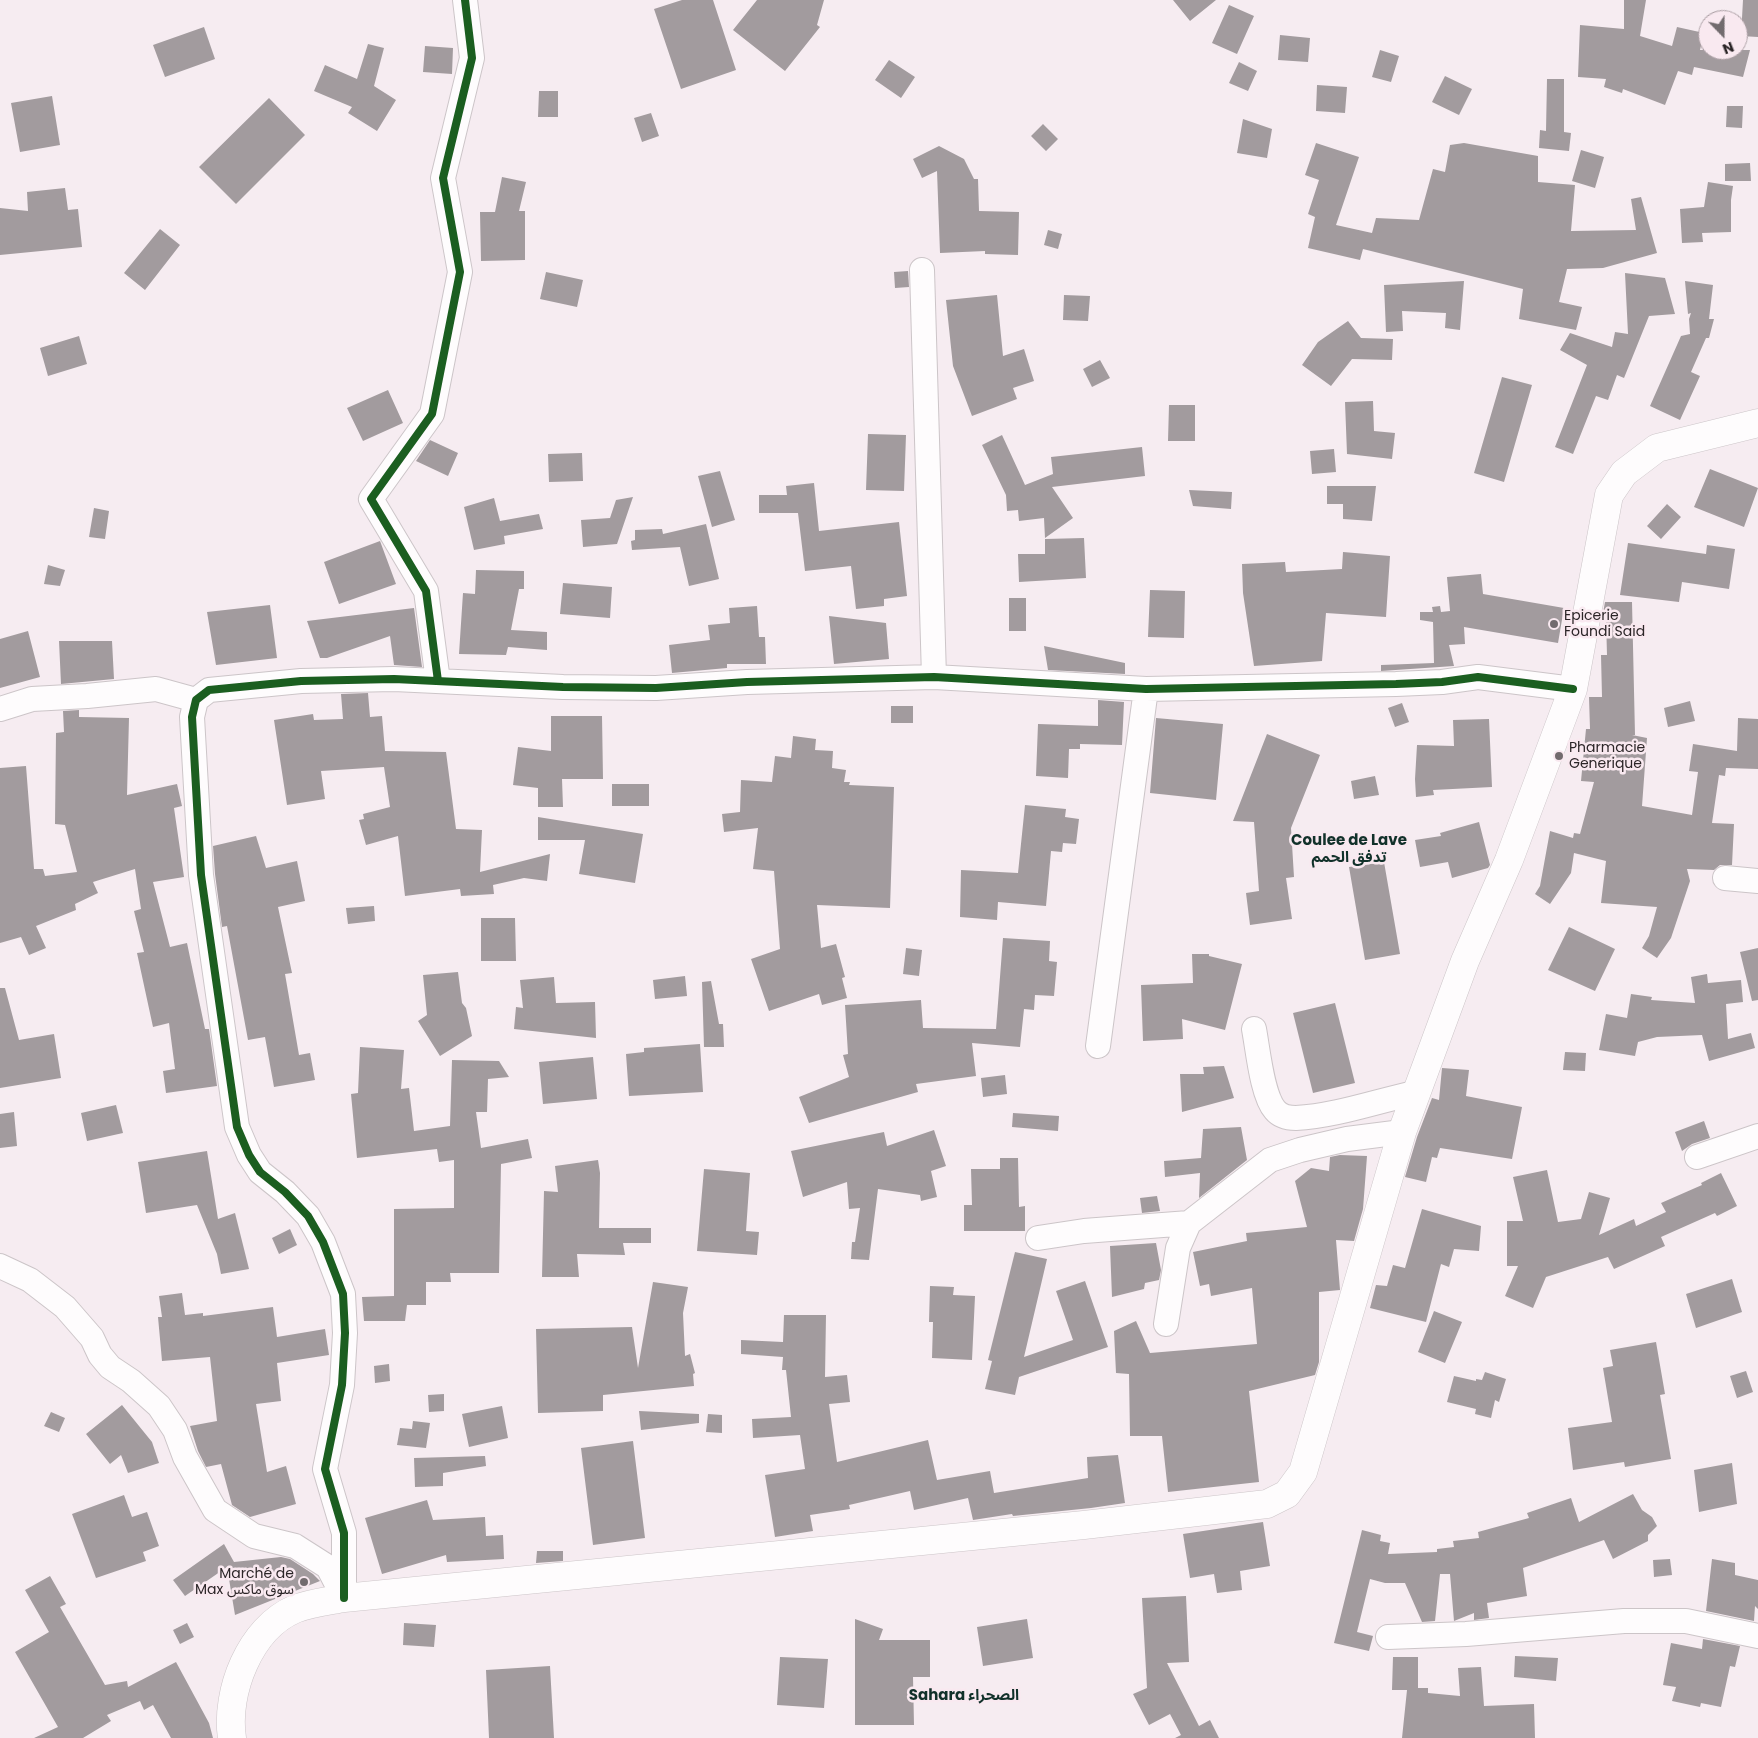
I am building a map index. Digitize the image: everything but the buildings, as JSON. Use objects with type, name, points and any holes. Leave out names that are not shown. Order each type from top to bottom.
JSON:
[{"type":"main road","points":[[232,1738],[231,1729],[236,1682],[253,1647],[271,1624],[296,1609],[344,1598],[1074,1526],[1267,1504],[1287,1494],[1303,1472],[1402,1132],[1465,960],[1509,860],[1573,689],[1609,495],[1624,473],[1657,448],[1758,423]]},
{"type":"street","points":[[438,681],[426,590],[371,499],[432,414],[460,272],[443,178],[472,58],[465,0]]},
{"type":"street","points":[[922,270],[934,677]]},
{"type":"street","points":[[344,1598],[344,1533],[325,1469],[342,1385],[345,1333],[343,1294],[323,1242],[308,1216],[285,1192],[260,1172],[249,1155],[237,1127],[201,874],[192,717],[196,700],[209,690],[301,681],[394,679],[563,687],[656,688],[747,682],[934,677],[1146,689],[1396,684],[1478,678],[1573,689]]},
{"type":"street","points":[[0,709],[32,699],[88,696],[156,689],[196,700]]},
{"type":"street","points":[[1098,1046],[1146,689]]},
{"type":"street","points":[[1725,878],[1758,881]]},
{"type":"street","points":[[1254,1029],[1268,1096],[1275,1110],[1283,1116],[1295,1118],[1325,1113],[1416,1093]]},
{"type":"street","points":[[1166,1324],[1178,1248],[1189,1223],[1270,1160],[1300,1150],[1348,1139],[1402,1132]]},
{"type":"street","points":[[1697,1157],[1757,1138]]},
{"type":"street","points":[[1038,1238],[1084,1231],[1189,1223]]},
{"type":"street","points":[[0,1266],[30,1280],[65,1307],[92,1338],[100,1355],[110,1367],[131,1381],[159,1406],[175,1430],[185,1457],[214,1510],[254,1536],[295,1546],[328,1567],[344,1598]]},
{"type":"street","points":[[1388,1637],[1466,1634],[1624,1621],[1686,1621],[1758,1636]]},
{"type":"cycle path","points":[[438,681],[426,591],[371,499],[432,414],[460,272],[443,178],[472,58],[465,0]]},
{"type":"cycle path","points":[[344,1598],[344,1533],[325,1469],[342,1385],[345,1333],[343,1294],[323,1242],[308,1216],[285,1192],[260,1172],[249,1155],[237,1127],[201,875],[192,717],[196,700],[209,690],[301,681],[394,679],[563,687],[656,688],[747,682],[934,677],[1146,689],[1396,684],[1442,682],[1478,677],[1573,689]]},
{"type":"place","name":"Epicerie Foundi Said","points":[[1554,624]]},
{"type":"place","name":"Pharmacie Generique","points":[[1559,756]]},
{"type":"place","name":"Marché de Max سوق ماكس","points":[[304,1582]]},
{"type":"district","name":"Coulee de Lave تدفق الحمم","points":[[1349,850]]},
{"type":"district","name":"Sahara الصحراء","points":[[964,1696]]}]
